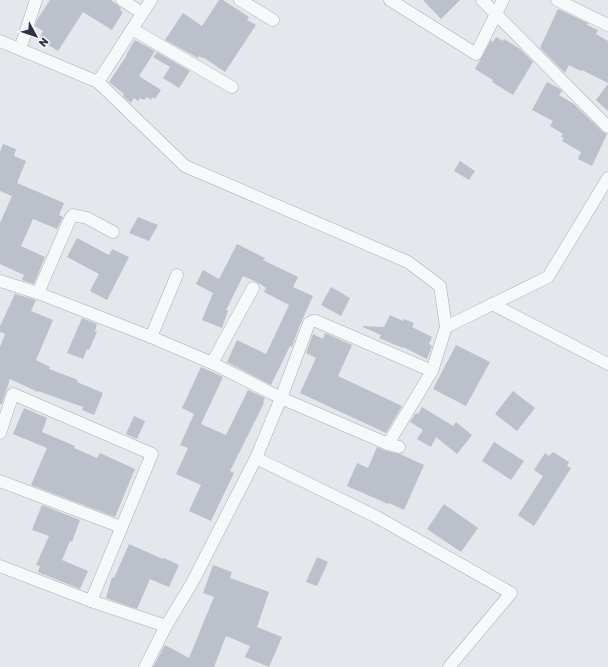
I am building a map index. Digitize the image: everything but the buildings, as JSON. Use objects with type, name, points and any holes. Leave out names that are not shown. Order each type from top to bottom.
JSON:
[{"type":"street","points":[[20,49],[36,0]]},
{"type":"street","points":[[122,0],[142,13]]},
{"type":"street","points":[[98,82],[151,0]]},
{"type":"street","points":[[240,0],[272,20]]},
{"type":"street","points":[[390,0],[476,54],[503,0]]},
{"type":"street","points":[[482,0],[608,127]]},
{"type":"street","points":[[557,0],[608,25]]},
{"type":"street","points":[[132,29],[232,87]]},
{"type":"street","points":[[0,41],[98,82],[185,166],[408,262],[440,286],[446,327],[432,372],[393,445],[281,398],[212,363],[151,337],[38,293],[0,281]]},
{"type":"street","points":[[446,327],[548,278],[608,178]]},
{"type":"street","points":[[38,293],[73,215],[88,218],[113,232]]},
{"type":"street","points":[[151,337],[177,274]]},
{"type":"street","points":[[212,363],[253,288]]},
{"type":"street","points":[[492,304],[608,364]]},
{"type":"street","points":[[146,667],[166,626],[192,583],[256,458],[281,398],[309,323],[313,321],[432,372]]},
{"type":"street","points":[[0,433],[13,394],[152,454],[91,601]]},
{"type":"street","points":[[256,458],[375,516],[511,592],[449,667]]},
{"type":"street","points":[[0,481],[121,527]]},
{"type":"street","points":[[0,566],[91,601],[166,626]]}]
